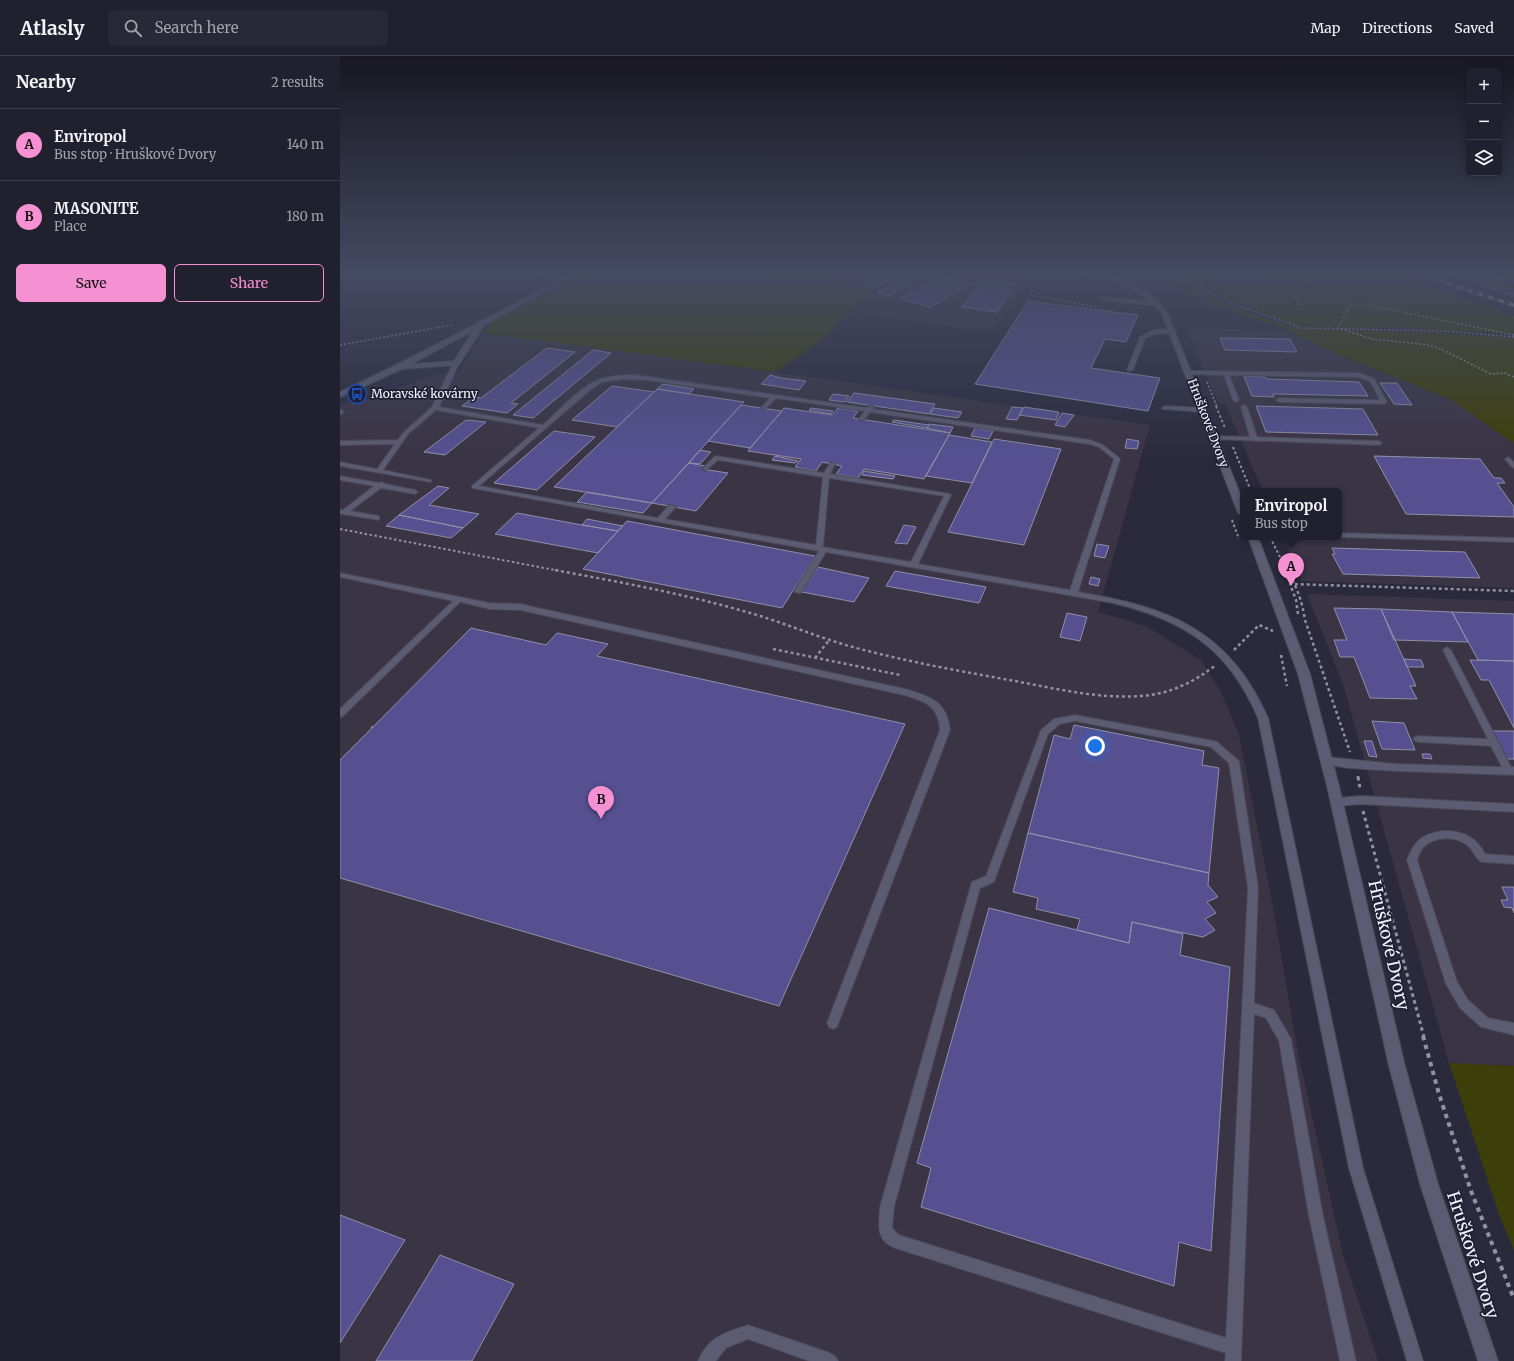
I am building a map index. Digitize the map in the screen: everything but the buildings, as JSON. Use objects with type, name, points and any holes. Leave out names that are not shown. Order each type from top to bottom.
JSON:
[{"type":"street","points":[[340,395],[399,367],[458,336]]},
{"type":"street","points":[[399,367],[456,363],[474,336]]},
{"type":"street","name":"Hruškové Dvory","points":[[1175,336],[1240,505]]},
{"type":"street","name":"Hruškové Dvory","points":[[1254,540],[1304,674],[1336,802],[1401,1081],[1429,1184],[1488,1361]]},
{"type":"lane","points":[[1130,370],[1143,336]]},
{"type":"lane","points":[[379,472],[406,432],[435,408],[456,363]]},
{"type":"lane","points":[[1188,373],[1359,375],[1372,380],[1384,402],[1280,400]]},
{"type":"lane","points":[[1226,374],[1236,400]]},
{"type":"lane","points":[[1073,594],[1117,459],[1101,446],[1090,442],[871,408],[625,376],[611,378],[595,384],[474,487],[1135,606],[1178,622],[1225,655],[1247,681],[1257,700],[1263,718],[1356,1168],[1415,1361]]},
{"type":"lane","points":[[764,408],[775,396]]},
{"type":"lane","points":[[1244,407],[1254,439]]},
{"type":"lane","points":[[435,408],[544,427]]},
{"type":"lane","points":[[862,420],[871,408]]},
{"type":"lane","points":[[1164,408],[1204,410]]},
{"type":"lane","points":[[1213,438],[1379,443]]},
{"type":"lane","points":[[340,442],[399,442]]},
{"type":"lane","points":[[705,469],[716,458],[948,495],[913,565]]},
{"type":"lane","points":[[1508,458],[1514,466]]},
{"type":"lane","points":[[340,464],[429,481]]},
{"type":"lane","points":[[798,591],[821,549],[826,476],[832,464]]},
{"type":"lane","points":[[343,512],[395,474]]},
{"type":"lane","points":[[340,478],[414,492]]},
{"type":"lane","points":[[660,520],[672,507]]},
{"type":"lane","points":[[343,512],[376,518]]},
{"type":"lane","points":[[1342,534],[1514,540]]},
{"type":"lane","points":[[340,575],[490,606],[520,607],[905,692],[928,700],[940,709],[945,719],[945,730],[833,1023]]},
{"type":"lane","points":[[340,714],[458,600]]},
{"type":"lane","points":[[1447,650],[1494,743],[1511,771]]},
{"type":"lane","points":[[1075,718],[1214,744],[1234,761],[1253,888],[1234,1354],[895,1241],[885,1230],[887,1207],[971,900],[976,886],[990,879],[1044,732],[1057,721],[1075,718]]},
{"type":"lane","points":[[1418,739],[1494,743]]},
{"type":"lane","points":[[1326,761],[1398,768],[1511,771]]},
{"type":"lane","points":[[1336,802],[1362,800],[1514,808]]},
{"type":"lane","points":[[1514,860],[1482,858],[1477,848],[1468,839],[1442,834],[1429,838],[1418,847],[1412,860],[1452,984],[1464,1004],[1485,1023],[1514,1028]]},
{"type":"lane","points":[[1249,1006],[1270,1014],[1285,1039],[1316,1216],[1348,1361]]},
{"type":"lane","points":[[706,1361],[721,1342],[748,1332],[830,1361]]},
{"type":"path","points":[[340,345],[391,336]]},
{"type":"path","points":[[1365,336],[1429,345],[1443,350],[1491,374],[1505,374],[1514,377]]},
{"type":"path","points":[[1203,373],[1250,488]]},
{"type":"path","points":[[448,389],[477,394]]},
{"type":"path","points":[[340,529],[679,594],[724,604],[862,650],[904,660],[1054,689],[1112,697],[1143,696],[1184,686],[1203,676],[1222,660],[1219,657],[1233,650],[1259,625],[1273,631],[1289,631]]},
{"type":"path","points":[[1271,540],[1285,570],[1296,585],[1302,601],[1305,620],[1355,765],[1359,781],[1363,815],[1439,1094],[1472,1191],[1514,1299]]},
{"type":"path","points":[[1298,618],[1296,600],[1290,584],[1514,592]]},
{"type":"path","points":[[816,657],[830,639]]},
{"type":"shaded area","points":[[481,336],[506,336],[627,351],[1150,425],[1098,612],[1146,626],[1201,660],[1220,690],[1239,735],[1270,891],[1298,1053],[1343,1255],[1378,1361],[340,1361],[340,406],[347,402],[361,402],[430,376],[458,373]]},
{"type":"shaded area","points":[[505,336],[826,336],[817,344],[775,372]]},
{"type":"shaded area","points":[[1189,336],[1298,336],[1339,355],[1452,400],[1514,444],[1514,588],[1302,581],[1284,540],[1342,540],[1342,488],[1262,488],[1225,404],[1218,403]]},
{"type":"shaded area","points":[[1298,336],[1484,336],[1514,338],[1514,444],[1452,400],[1339,355]]},
{"type":"shaded area","points":[[1307,594],[1514,601],[1514,1066],[1449,1063],[1344,687]]},
{"type":"shaded area","points":[[1449,1063],[1514,1066],[1514,1250],[1500,1217]]},
{"type":"place","name":"Moravské kovárny","points":[[357,394]]},
{"type":"place","name":"Enviropol","points":[[1291,586]]},
{"type":"place","name":"MASONITE","points":[[601,819]]}]
